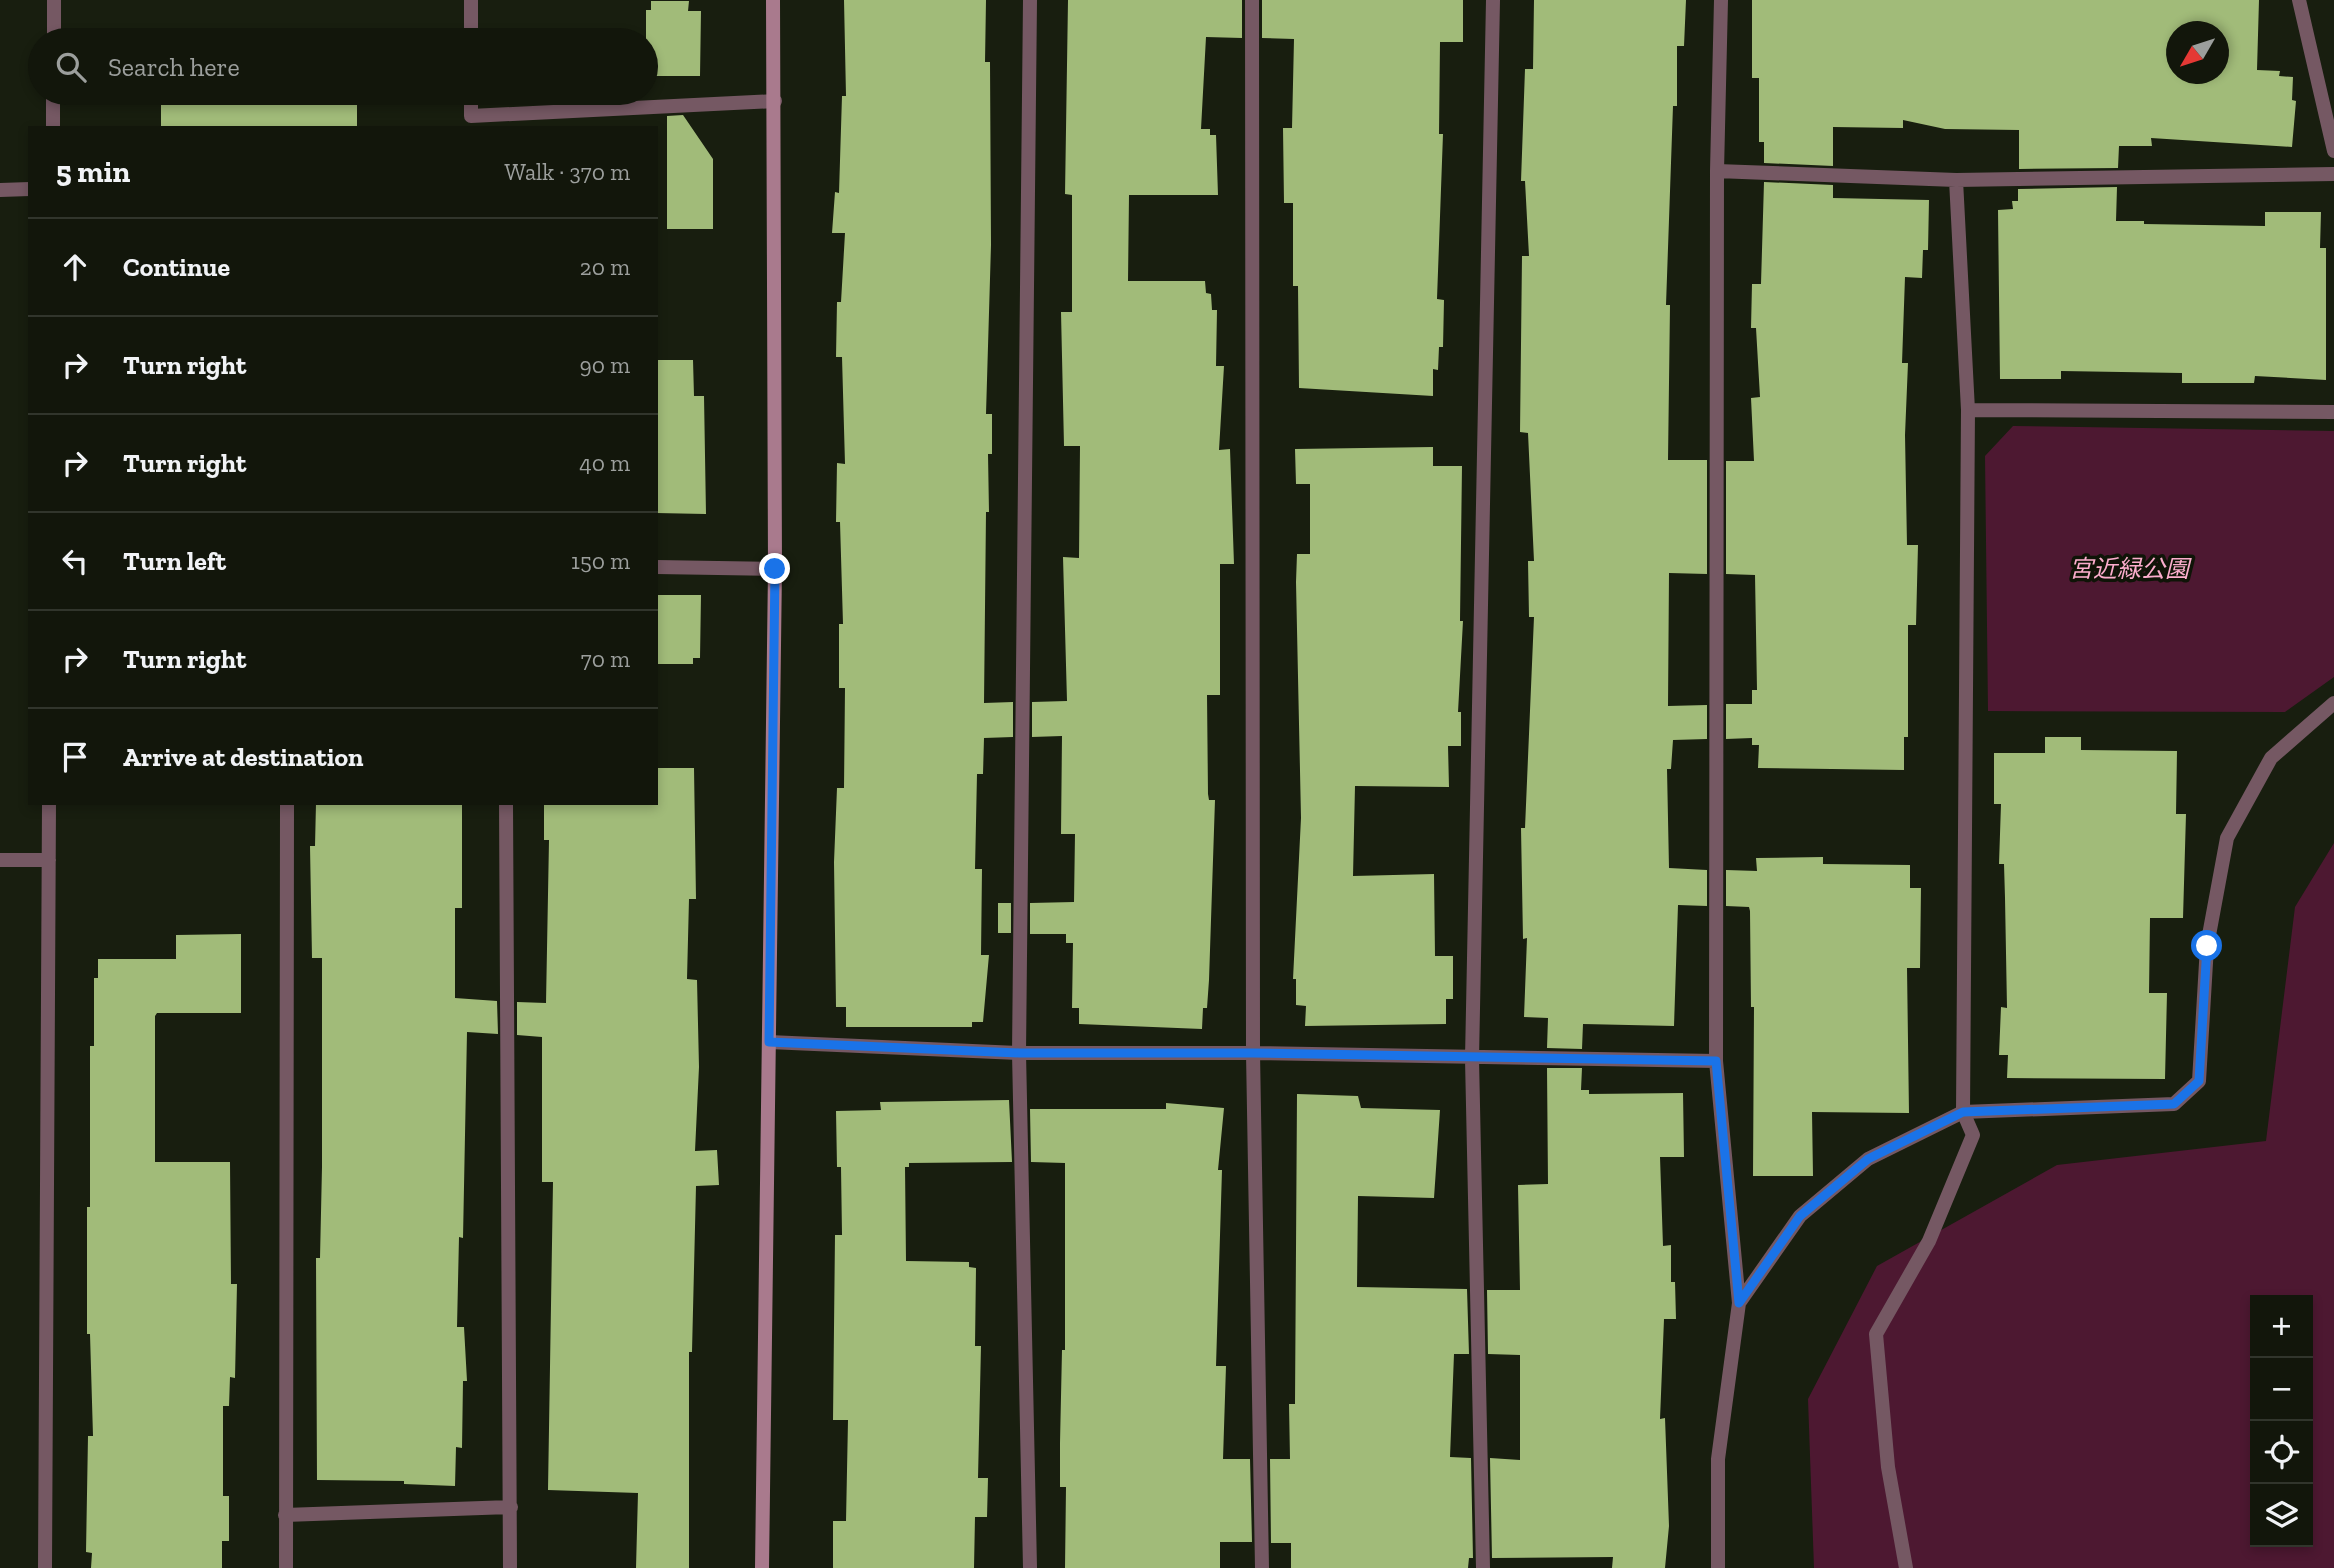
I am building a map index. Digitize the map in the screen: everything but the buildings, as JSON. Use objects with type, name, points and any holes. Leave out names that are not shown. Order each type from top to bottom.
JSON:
[{"type":"street","points":[[54,0],[54,28]]},
{"type":"street","points":[[471,0],[471,28]]},
{"type":"street","points":[[762,1568],[775,569],[773,0]]},
{"type":"street","points":[[1030,0],[1019,1053],[1030,1568]]},
{"type":"street","points":[[1252,0],[1253,1053],[1262,1568]]},
{"type":"street","points":[[1483,1568],[1472,1059],[1493,0]]},
{"type":"street","points":[[1718,1568],[1717,1459],[1739,1303],[1716,1061],[1717,171],[1721,0]]},
{"type":"street","points":[[2299,0],[2334,151]]},
{"type":"street","points":[[471,105],[471,116],[775,101]]},
{"type":"street","points":[[53,105],[53,126]]},
{"type":"street","points":[[1717,171],[1956,180],[2334,174]]},
{"type":"street","points":[[1906,1568],[1888,1467],[1877,1334],[1929,1241],[1973,1135],[1963,1112],[1968,410],[1956,180]]},
{"type":"street","points":[[0,190],[28,189]]},
{"type":"street","points":[[1968,410],[2334,412]]},
{"type":"street","points":[[658,567],[775,569]]},
{"type":"street","points":[[1739,1303],[1800,1216],[1868,1159],[1963,1112],[2174,1104],[2199,1081],[2207,946],[2227,838],[2270,758],[2334,704]]},
{"type":"street","points":[[45,1568],[49,805]]},
{"type":"street","points":[[286,1568],[287,805]]},
{"type":"street","points":[[506,805],[510,1568]]},
{"type":"street","points":[[0,860],[49,860]]},
{"type":"street","points":[[769,1042],[1019,1053],[1253,1053],[1472,1059],[1716,1061]]},
{"type":"street","points":[[285,1515],[511,1507]]},
{"type":"green space","name":"宮近緑公園","points":[[2013,426],[2334,431],[2334,677],[2285,712],[1988,711],[1985,456]]},
{"type":"green space","points":[[2334,843],[2334,1568],[1814,1568],[1808,1399],[1877,1266],[2057,1165],[2266,1141],[2295,907]]},
{"type":"route","points":[[775,569],[769,1042],[1019,1053],[1253,1053],[1472,1059],[1716,1061],[1739,1303],[1800,1216],[1868,1159],[1963,1112],[2174,1104],[2199,1081],[2207,946]]}]
